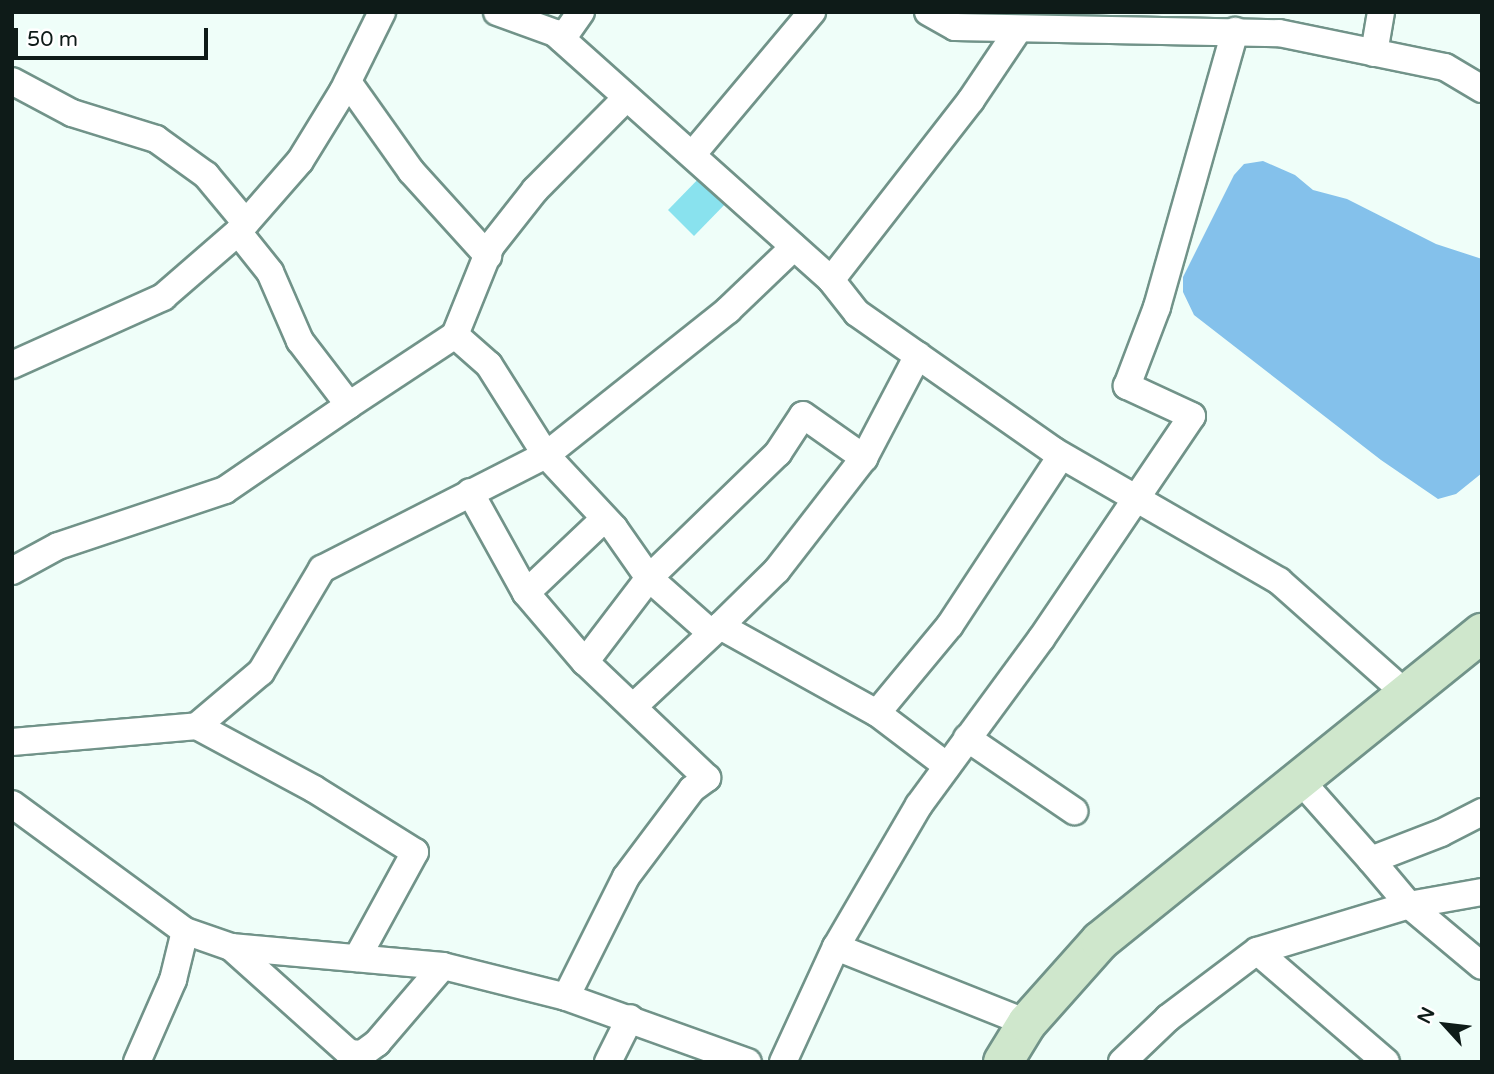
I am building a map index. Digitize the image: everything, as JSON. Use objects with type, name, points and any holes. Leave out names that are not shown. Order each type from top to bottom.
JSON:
[{"type":"main road","points":[[1003,1062],[1027,1023],[1100,941],[1482,632]]},
{"type":"street","points":[[12,365],[163,297],[242,227],[300,162],[348,82],[382,12]]},
{"type":"street","points":[[497,12],[562,39],[625,99],[692,155],[831,280],[857,313],[918,355],[984,406],[1061,456],[1279,581],[1405,693]]},
{"type":"street","points":[[562,39],[581,12]]},
{"type":"street","points":[[692,155],[812,12]]},
{"type":"street","points":[[928,12],[955,27],[1031,24],[1279,33],[1445,67],[1482,89]]},
{"type":"street","points":[[1374,53],[1381,12]]},
{"type":"street","points":[[831,280],[1031,24]]},
{"type":"street","points":[[783,1062],[836,947],[919,805],[1041,639],[1134,497],[1192,416],[1128,386],[1157,307],[1235,32]]},
{"type":"street","points":[[12,81],[72,113],[156,139],[206,175],[270,272],[300,341],[349,405]]},
{"type":"street","points":[[348,82],[411,171],[488,256]]},
{"type":"street","points":[[12,570],[58,546],[225,490],[455,335],[488,256],[536,191],[625,99]]},
{"type":"street","points":[[197,726],[261,672],[322,569],[546,455],[728,310],[793,247]]},
{"type":"street","points":[[455,335],[489,365],[546,455],[604,519],[649,578],[715,629],[877,713],[947,766]]},
{"type":"street","points":[[633,707],[777,570],[864,458],[918,355]]},
{"type":"street","points":[[585,663],[649,578],[778,453],[803,415],[864,458]]},
{"type":"street","points":[[877,713],[950,625],[1061,456]]},
{"type":"street","points":[[470,492],[526,593],[585,663],[707,778],[692,789],[626,877],[566,997]]},
{"type":"street","points":[[526,593],[604,519]]},
{"type":"street","points":[[12,742],[197,726],[314,789],[415,852],[357,958]]},
{"type":"street","points":[[967,738],[1073,811]]},
{"type":"street","points":[[1300,780],[1409,905],[1482,966]]},
{"type":"street","points":[[12,804],[185,931],[231,947],[443,966],[566,997],[748,1062]]},
{"type":"street","points":[[1371,860],[1441,833],[1482,811]]},
{"type":"street","points":[[1122,1062],[1168,1018],[1257,951],[1409,905],[1482,892]]},
{"type":"street","points":[[137,1062],[173,980],[185,931]]},
{"type":"street","points":[[231,947],[334,1055],[362,1054],[377,1043],[443,966]]},
{"type":"street","points":[[836,947],[1027,1023]]},
{"type":"street","points":[[1257,951],[1387,1062]]},
{"type":"street","points":[[608,1062],[630,1018]]},
{"type":"water","points":[[1263,161],[1295,175],[1313,190],[1347,199],[1436,244],[1482,259],[1482,473],[1456,494],[1438,499],[1381,460],[1194,315],[1183,292],[1183,277],[1234,175],[1244,164]]},
{"type":"building","points":[[706,171],[732,197],[694,236],[668,210]]}]
